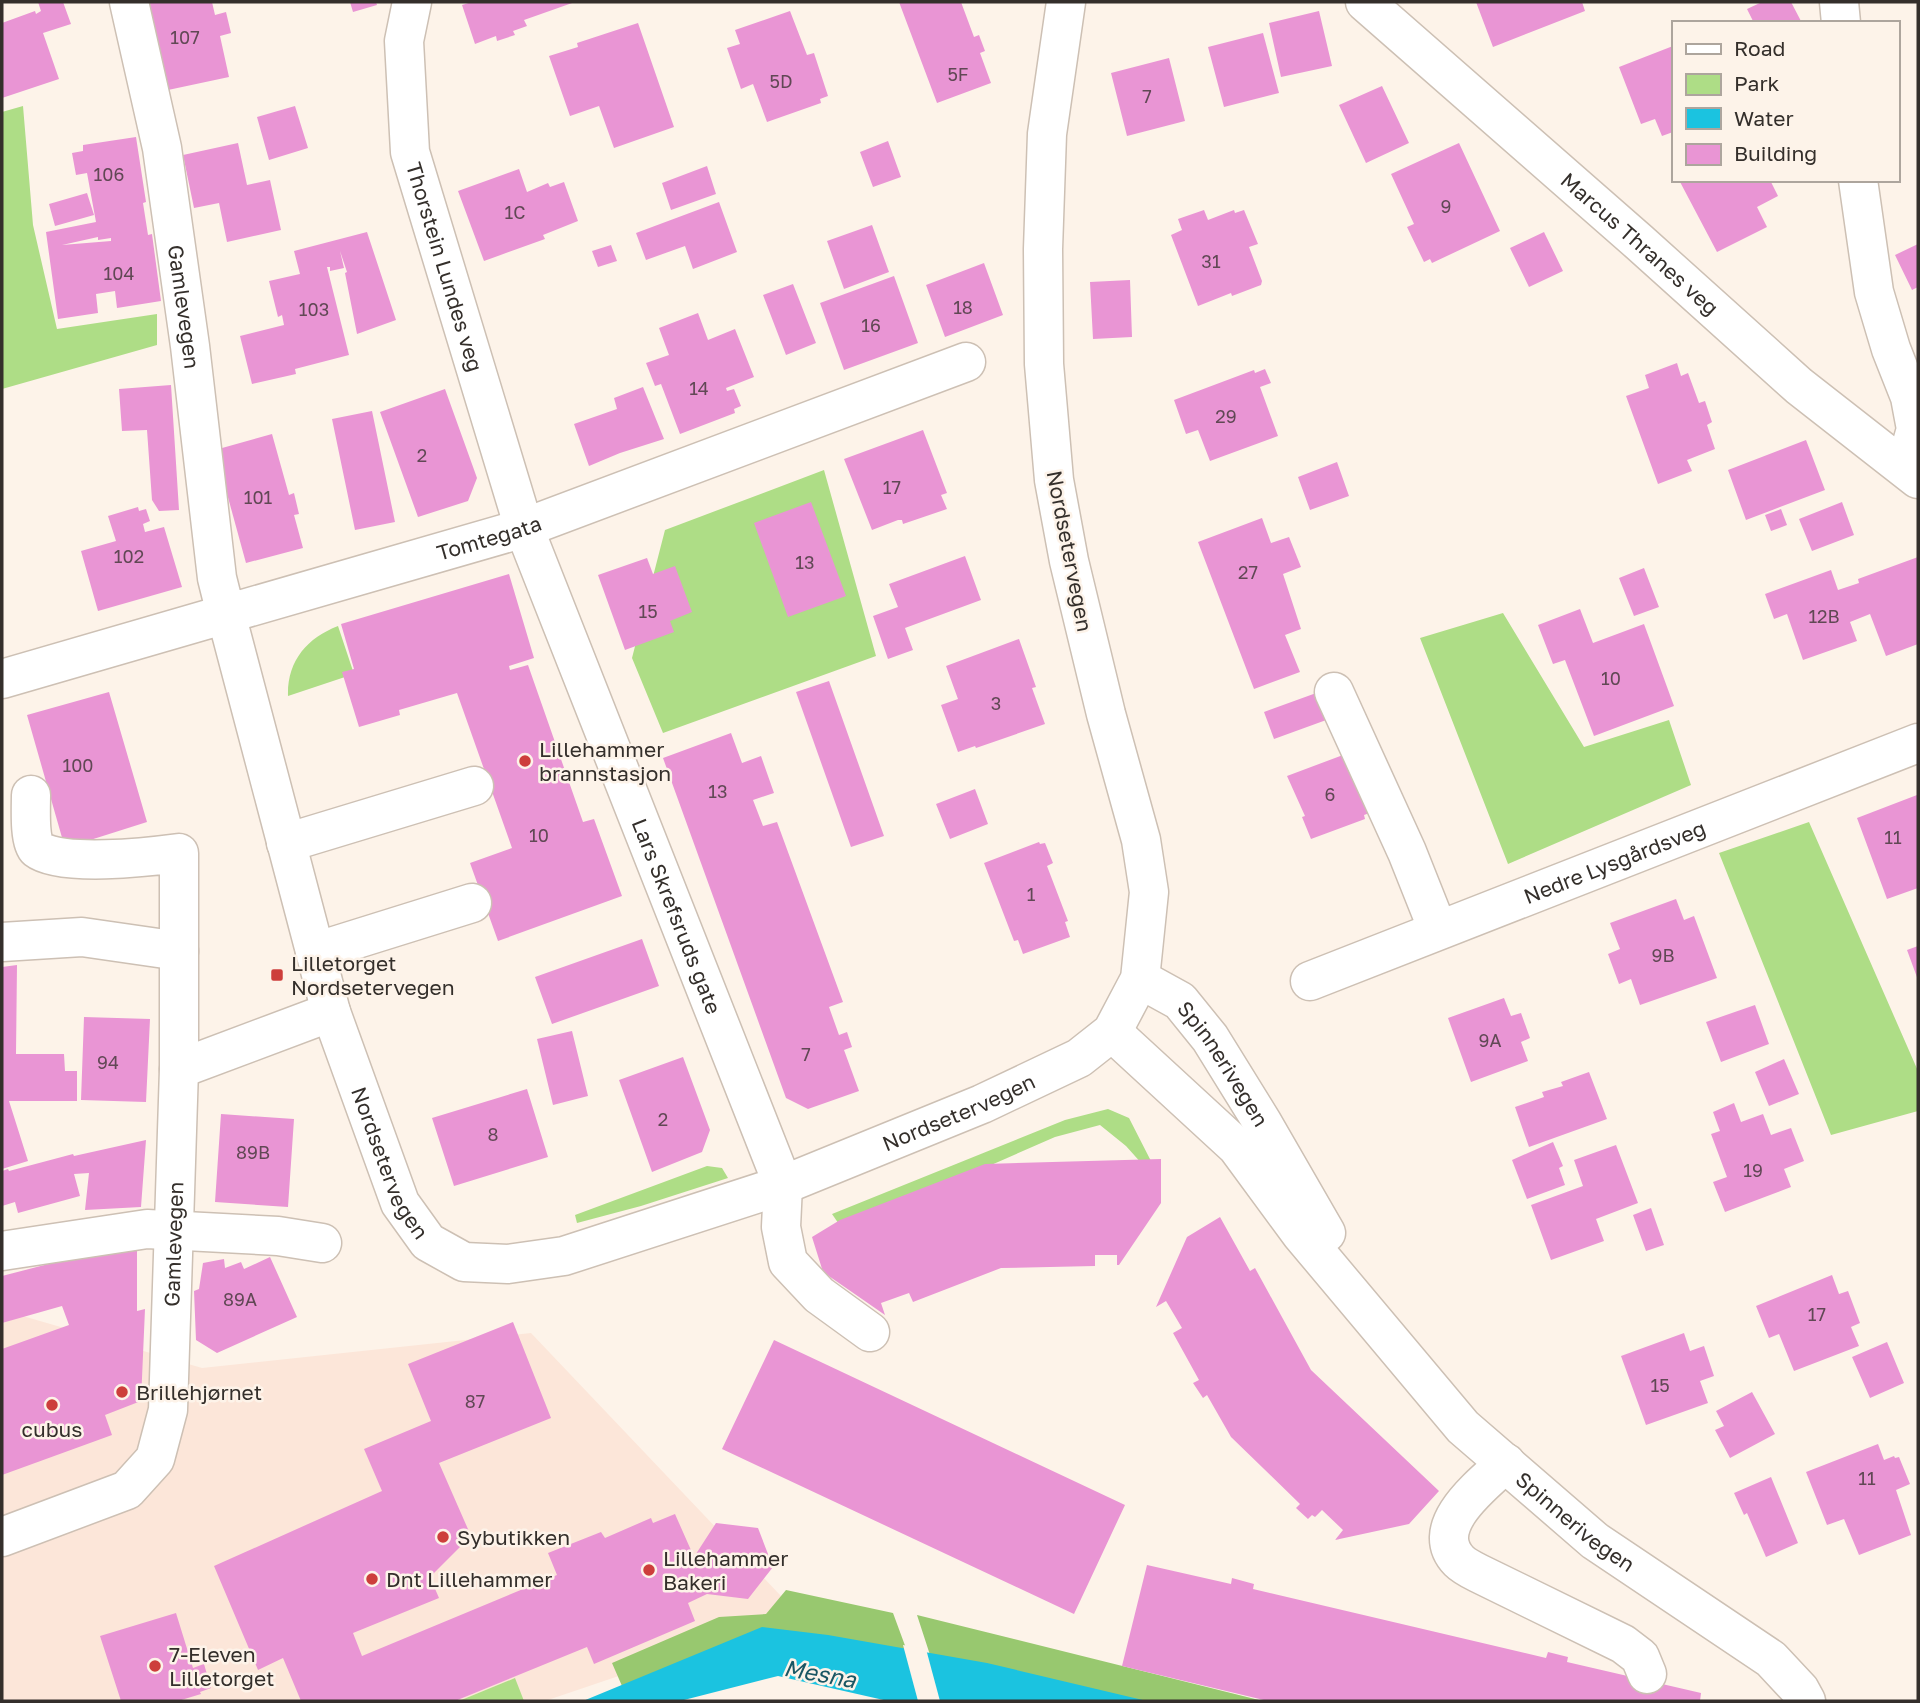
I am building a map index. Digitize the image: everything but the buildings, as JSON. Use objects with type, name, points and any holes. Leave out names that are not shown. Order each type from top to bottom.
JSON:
[{"type":"street","name":"Gamlevegen","points":[[129,2],[162,148],[190,346],[217,578],[226,614]]},
{"type":"street","name":"Thorstein Lundes veg","points":[[412,2],[404,41],[410,152],[524,528]]},
{"type":"street","name":"Nordsetervegen","points":[[226,614],[331,1012],[400,1203],[428,1242],[464,1262],[508,1264],[564,1256],[783,1185],[982,1104],[1079,1058],[1112,1032],[1140,979],[1149,892],[1142,840],[1106,714],[1069,561],[1054,480],[1044,365],[1043,249],[1047,134],[1066,2]]},
{"type":"street","name":"Marcus Thranes veg","points":[[1365,2],[1799,386],[1912,474]]},
{"type":"street","points":[[1839,2],[1841,21]]},
{"type":"street","points":[[1858,182],[1874,292],[1891,349],[1910,397],[1916,429],[1912,474]]},
{"type":"street","name":"Tomtegata","points":[[3,674],[226,614],[524,528],[966,362]]},
{"type":"street","name":"Lars Skrefsruds gate","points":[[524,528],[783,1185]]},
{"type":"street","points":[[1335,692],[1407,852],[1438,930]]},
{"type":"street","name":"Nedre Lysgårdsveg","points":[[1310,981],[1918,743]]},
{"type":"street","points":[[286,843],[474,786]]},
{"type":"street","name":"Gamlevegen","points":[[2,1537],[127,1490],[155,1459],[168,1410],[179,1069],[179,853],[66,859],[37,849],[33,842],[31,794]]},
{"type":"street","points":[[316,953],[472,903]]},
{"type":"street","points":[[2,943],[82,937],[179,951]]},
{"type":"street","name":"Spinnerivegen","points":[[1140,979],[1180,1001],[1210,1038],[1321,1223],[1370,1315]]},
{"type":"street","points":[[179,1069],[331,1012]]},
{"type":"street","name":"Spinnerivegen","points":[[1112,1032],[1237,1147],[1301,1234],[1463,1427],[1595,1541],[1771,1659],[1800,1690],[1806,1701]]},
{"type":"street","points":[[783,1185],[781,1227],[789,1262],[819,1295],[870,1332]]},
{"type":"street","points":[[2,1251],[147,1229],[278,1237],[322,1243]]},
{"type":"street","points":[[1506,1463],[1454,1516],[1451,1549],[1460,1562],[1478,1573],[1622,1644],[1640,1657],[1647,1674]]},
{"type":"shaded area","points":[[2,1310],[202,1368],[531,1333],[799,1615],[545,1701],[2,1701]]},
{"type":"green space","points":[[23,106],[33,225],[57,329],[157,314],[157,345],[2,389],[2,112]]},
{"type":"green space","points":[[824,470],[876,656],[663,733],[632,658],[665,530]]},
{"type":"green space","points":[[1503,613],[1584,747],[1669,720],[1691,785],[1508,864],[1420,638]]},
{"type":"green space","points":[[338,626],[354,674],[288,696],[291,672],[301,652],[317,637]]},
{"type":"green space","points":[[1809,822],[1918,1071],[1918,1111],[1831,1135],[1719,853]]},
{"type":"green space","points":[[1108,1109],[1129,1118],[1160,1184],[1126,1146],[1100,1125],[1055,1137],[843,1230],[832,1214],[1065,1120]]},
{"type":"green space","points":[[707,1166],[722,1168],[728,1178],[577,1223],[575,1215]]},
{"type":"green space","points":[[786,1590],[893,1613],[914,1670],[768,1659],[622,1686],[612,1663],[719,1617],[766,1614]]},
{"type":"green space","points":[[917,1615],[1263,1701],[1130,1701],[931,1658]]},
{"type":"green space","points":[[515,1678],[524,1701],[459,1701]]},
{"type":"water","name":"Mesna","points":[[762,1627],[828,1635],[987,1663],[1147,1701],[888,1701],[778,1676],[680,1701],[583,1701]]},
{"type":"pier","points":[[903,1645],[926,1649],[940,1701],[918,1701]]},
{"type":"place","name":"Lillehammer brannstasjon","points":[[525,761]]},
{"type":"place","name":"Lilletorget Nordsetervegen","points":[[277,975]]},
{"type":"place","name":"Brillehjørnet","points":[[122,1392]]},
{"type":"place","name":"cubus","points":[[52,1405]]},
{"type":"place","name":"Sybutikken","points":[[443,1537]]},
{"type":"place","name":"Lillehammer Bakeri","points":[[649,1570]]},
{"type":"place","name":"Dnt Lillehammer","points":[[372,1579]]},
{"type":"place","name":"7-Eleven Lilletorget","points":[[155,1666]]}]
